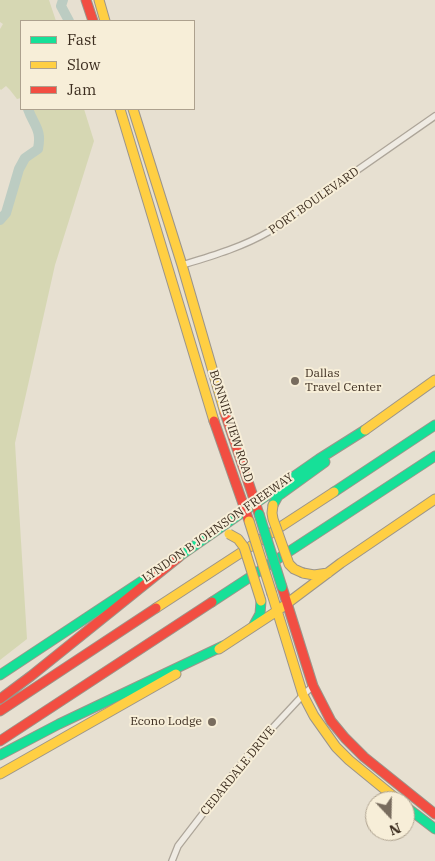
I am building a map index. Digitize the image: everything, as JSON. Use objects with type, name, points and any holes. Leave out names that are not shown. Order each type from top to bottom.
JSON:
[{"type":"main road","points":[[86,0],[93,20]]},
{"type":"main road","points":[[99,0],[105,20]]},
{"type":"main road","name":"BONNIE VIEW ROAD","points":[[120,110],[216,427],[246,510],[303,695],[324,731],[336,746],[356,766],[387,791]]},
{"type":"main road","name":"BONNIE VIEW ROAD","points":[[133,110],[182,265],[228,423],[256,503],[313,686],[324,710],[355,749],[435,814]]},
{"type":"main road","points":[[168,269],[182,265]]},
{"type":"main road","name":"LYNDON B JOHNSON FREEWAY","points":[[0,675],[178,557],[435,380]]},
{"type":"main road","points":[[216,427],[228,423]]},
{"type":"main road","points":[[0,711],[435,425]]},
{"type":"main road","points":[[328,573],[303,573],[294,569],[289,564],[273,519],[273,505],[278,496],[366,429]]},
{"type":"main road","points":[[0,742],[435,456]]},
{"type":"main road","points":[[0,774],[223,646],[435,499]]},
{"type":"main road","points":[[210,535],[229,534],[240,540],[244,547],[261,601],[260,614],[253,627]]},
{"type":"main road","points":[[0,699],[178,557]]},
{"type":"main road","points":[[0,755],[223,646]]},
{"type":"main road","points":[[356,766],[367,760]]},
{"type":"main road","points":[[415,814],[435,829]]},
{"type":"street","name":"PORT BOULEVARD","points":[[182,265],[254,241],[435,116]]},
{"type":"street","name":"CEDARDALE DRIVE","points":[[172,861],[178,846],[251,751],[313,686]]},
{"type":"green space","points":[[0,0],[49,0],[56,20],[20,20],[20,98],[17,99],[6,86],[0,89],[0,29],[3,24],[0,22]]},
{"type":"green space","points":[[30,110],[84,110],[94,141],[55,265],[15,443],[27,639],[0,660],[0,218],[5,210],[17,168],[23,157],[30,153],[40,133]]},
{"type":"waterway","points":[[63,0],[61,6],[68,20]]},
{"type":"waterway","points":[[0,220],[6,213],[19,169],[25,158],[38,149],[38,132],[28,110]]},
{"type":"traffic: fast","points":[[334,492],[435,425]]},
{"type":"traffic: fast","points":[[174,560],[319,459],[365,430]]},
{"type":"traffic: fast","points":[[212,602],[435,456]]},
{"type":"traffic: fast","points":[[273,505],[278,496],[325,462]]},
{"type":"traffic: fast","points":[[259,514],[282,587]]},
{"type":"traffic: fast","points":[[0,675],[142,581]]},
{"type":"traffic: fast","points":[[254,625],[260,614],[261,601]]},
{"type":"traffic: fast","points":[[0,755],[59,724],[223,646]]},
{"type":"traffic: fast","points":[[415,814],[435,829]]},
{"type":"traffic: slow","points":[[99,0],[105,20]]},
{"type":"traffic: slow","points":[[120,110],[214,421]]},
{"type":"traffic: slow","points":[[133,110],[182,265],[225,413]]},
{"type":"traffic: slow","points":[[365,430],[435,380]]},
{"type":"traffic: slow","points":[[156,608],[334,492]]},
{"type":"traffic: slow","points":[[219,649],[277,611],[341,563],[435,499]]},
{"type":"traffic: slow","points":[[273,505],[273,519],[289,564],[294,569],[303,573]]},
{"type":"traffic: slow","points":[[249,521],[272,594]]},
{"type":"traffic: slow","points":[[229,534],[238,539],[244,547],[261,601]]},
{"type":"traffic: slow","points":[[303,573],[314,575],[328,573]]},
{"type":"traffic: slow","points":[[272,594],[303,695],[314,716],[336,747],[387,791]]},
{"type":"traffic: slow","points":[[0,774],[176,674]]},
{"type":"traffic: jam","points":[[86,0],[93,20]]},
{"type":"traffic: jam","points":[[225,413],[259,514]]},
{"type":"traffic: jam","points":[[214,421],[249,521]]},
{"type":"traffic: jam","points":[[0,699],[179,557]]},
{"type":"traffic: jam","points":[[282,587],[313,686],[331,721],[364,757],[435,814]]},
{"type":"traffic: jam","points":[[0,741],[212,602]]},
{"type":"traffic: jam","points":[[0,711],[156,608]]},
{"type":"place","name":"Dallas Travel Center","points":[[295,381]]},
{"type":"place","name":"Econo Lodge","points":[[212,722]]}]
